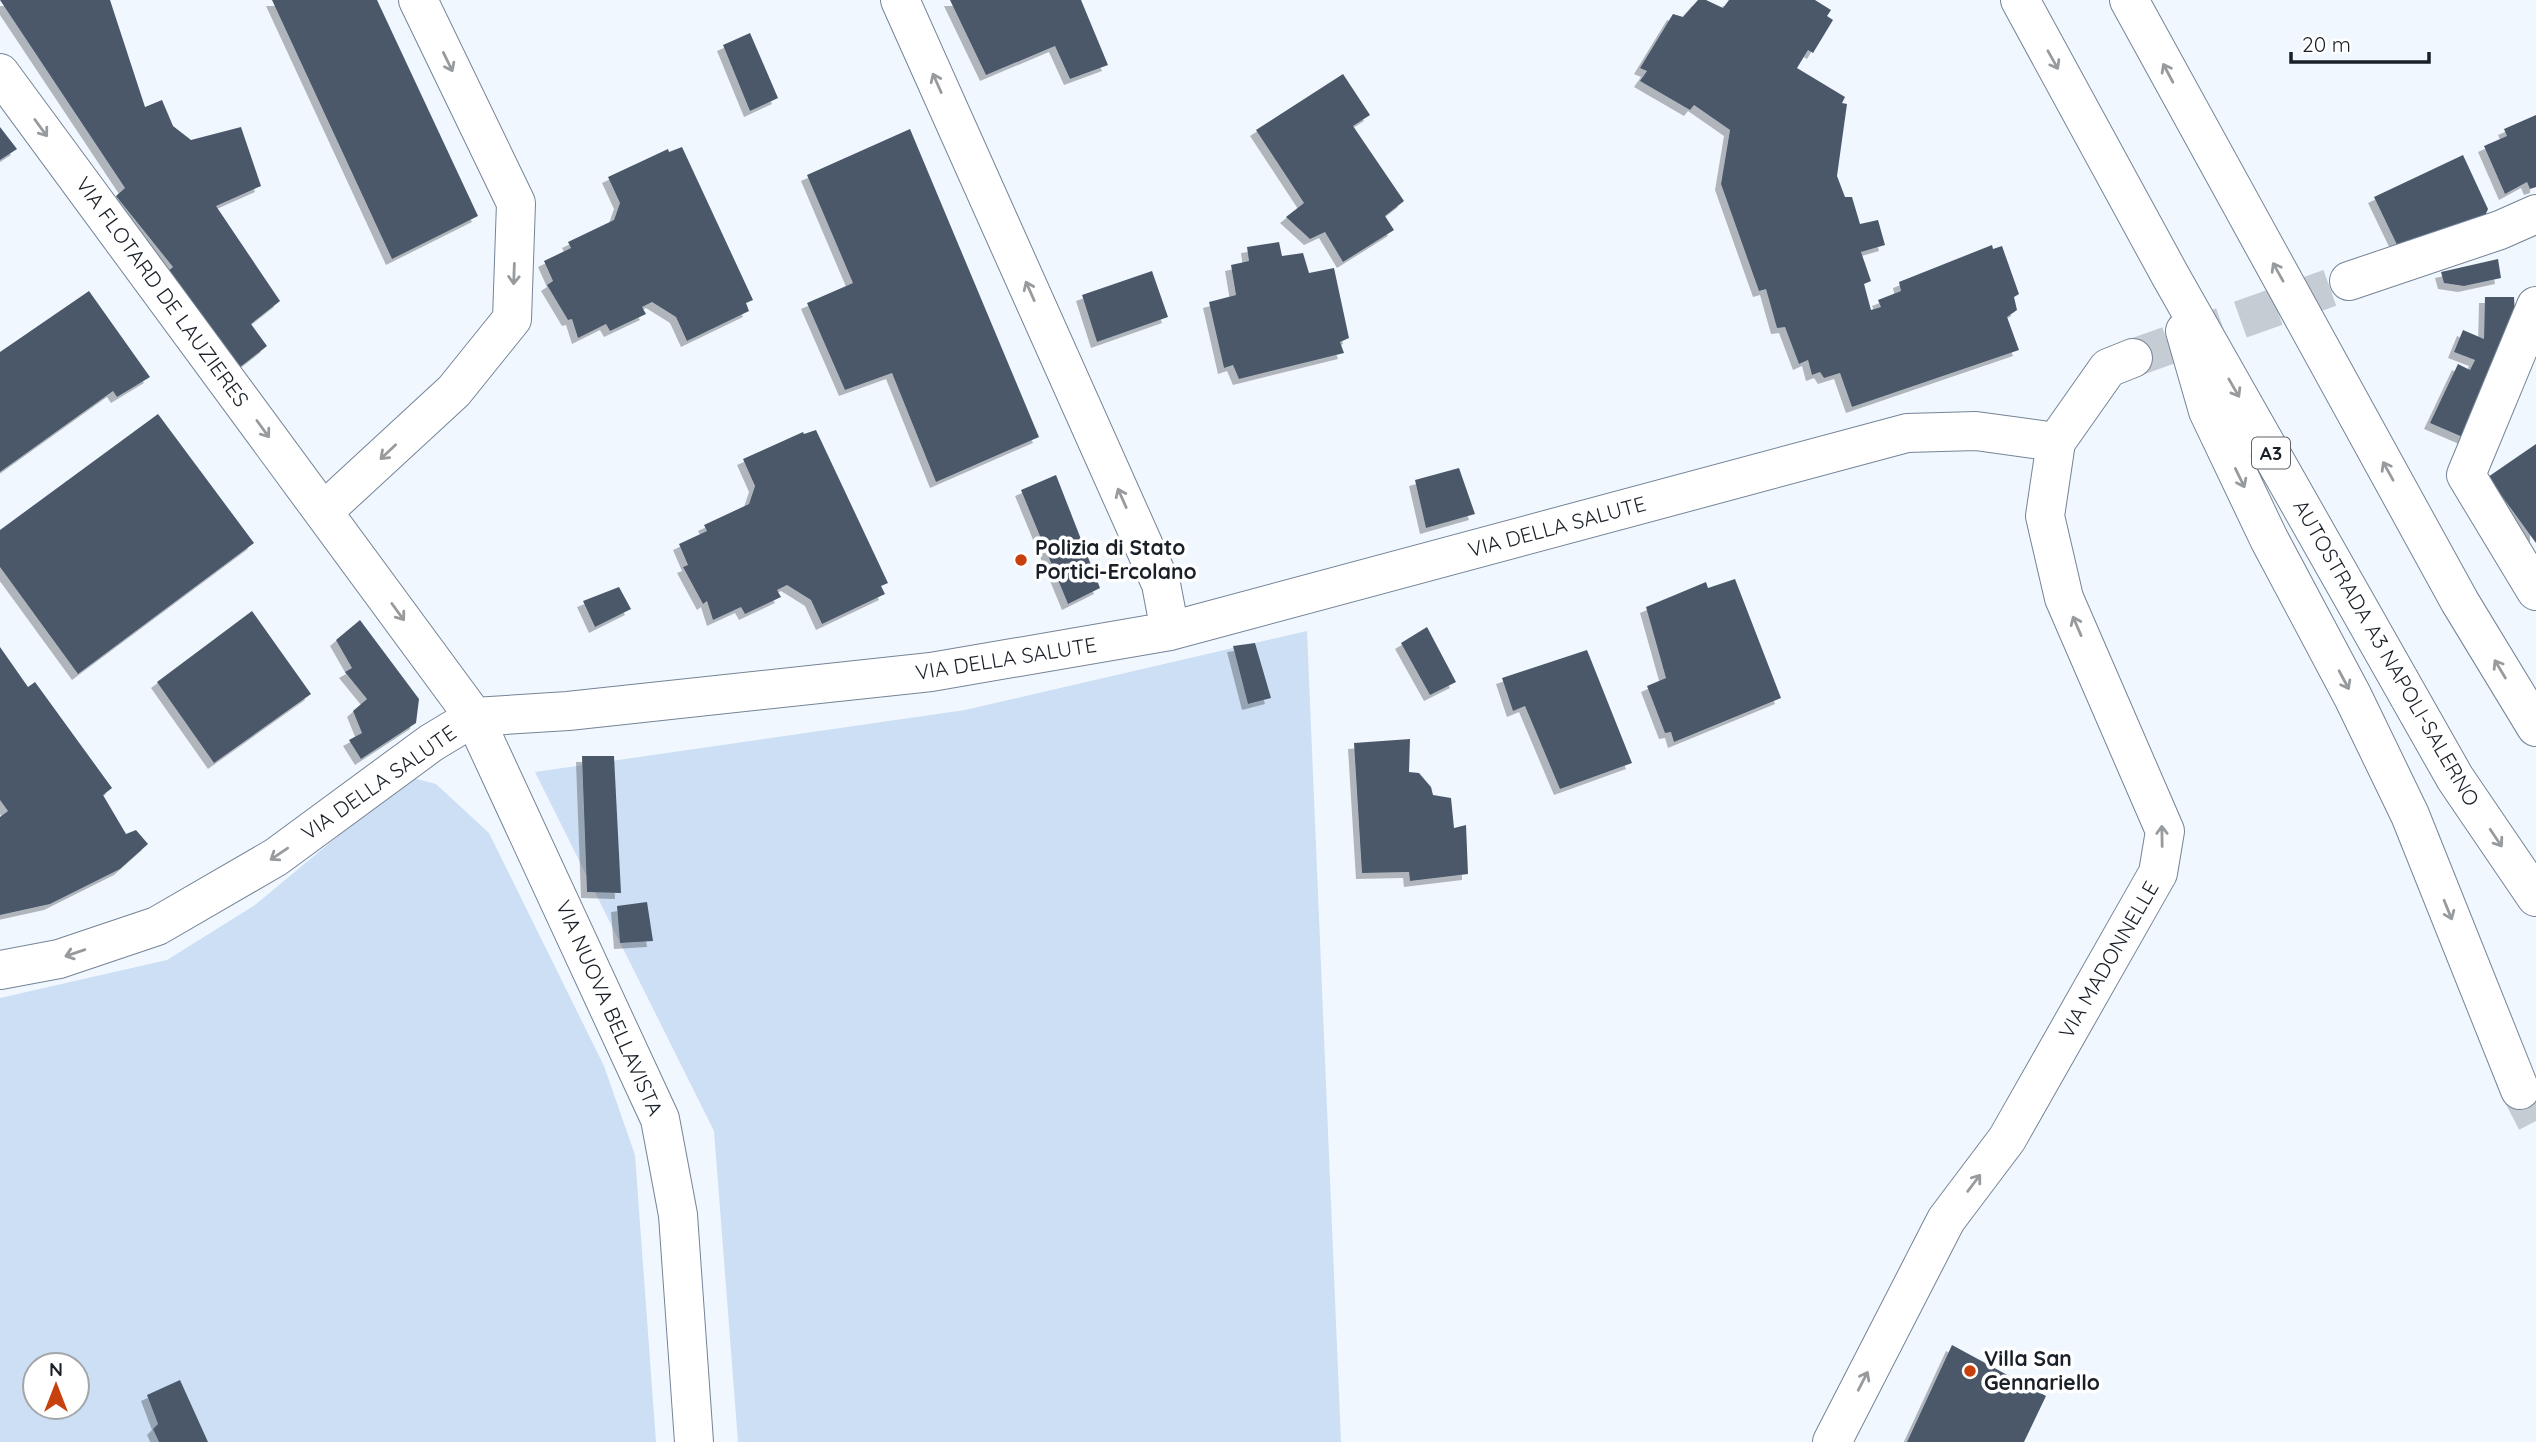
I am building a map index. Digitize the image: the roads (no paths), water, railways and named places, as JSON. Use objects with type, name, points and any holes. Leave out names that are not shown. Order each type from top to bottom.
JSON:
[{"type":"main road","points":[[324,511],[454,391],[512,319],[516,203],[418,0]]},
{"type":"main road","points":[[900,0],[1161,584],[1170,631]]},
{"type":"main road","name":"AUTOSTRADA A3 NAPOLI-SALERNO","points":[[2020,0],[2170,275],[2455,778],[2536,897]]},
{"type":"main road","points":[[2129,0],[2460,602],[2536,727]]},
{"type":"main road","name":"VIA FLOTARD DE LAUZIERES","points":[[0,73],[474,717]]},
{"type":"main road","points":[[2349,281],[2500,230],[2536,214]]},
{"type":"main road","points":[[2170,275],[2208,411],[2269,539],[2353,697],[2410,815],[2520,1090]]},
{"type":"main road","points":[[2536,306],[2466,475],[2536,591]]},
{"type":"main road","points":[[2056,442],[2108,369],[2133,358]]},
{"type":"main road","name":"VIA DELLA SALUTE","points":[[0,970],[59,959],[157,926],[276,857],[431,743],[474,717],[568,711],[931,672],[1170,631],[1907,433],[1976,431],[2056,442]]},
{"type":"main road","name":"VIA MADONNELLE","points":[[1832,1442],[1946,1220],[2007,1139],[2158,873],[2165,831],[2064,598],[2045,516],[2056,442]]},
{"type":"main road","name":"VIA NUOVA BELLAVISTA","points":[[474,717],[660,1119],[677,1215],[694,1442]]},
{"type":"tunnel","points":[[2133,358],[2349,281]]},
{"type":"tunnel","points":[[2520,1090],[2536,1121]]},
{"type":"place","name":"Polizia di Stato Portici-Ercolano","points":[[1021,560]]},
{"type":"place","name":"Villa San Gennariello","points":[[1970,1371]]}]
